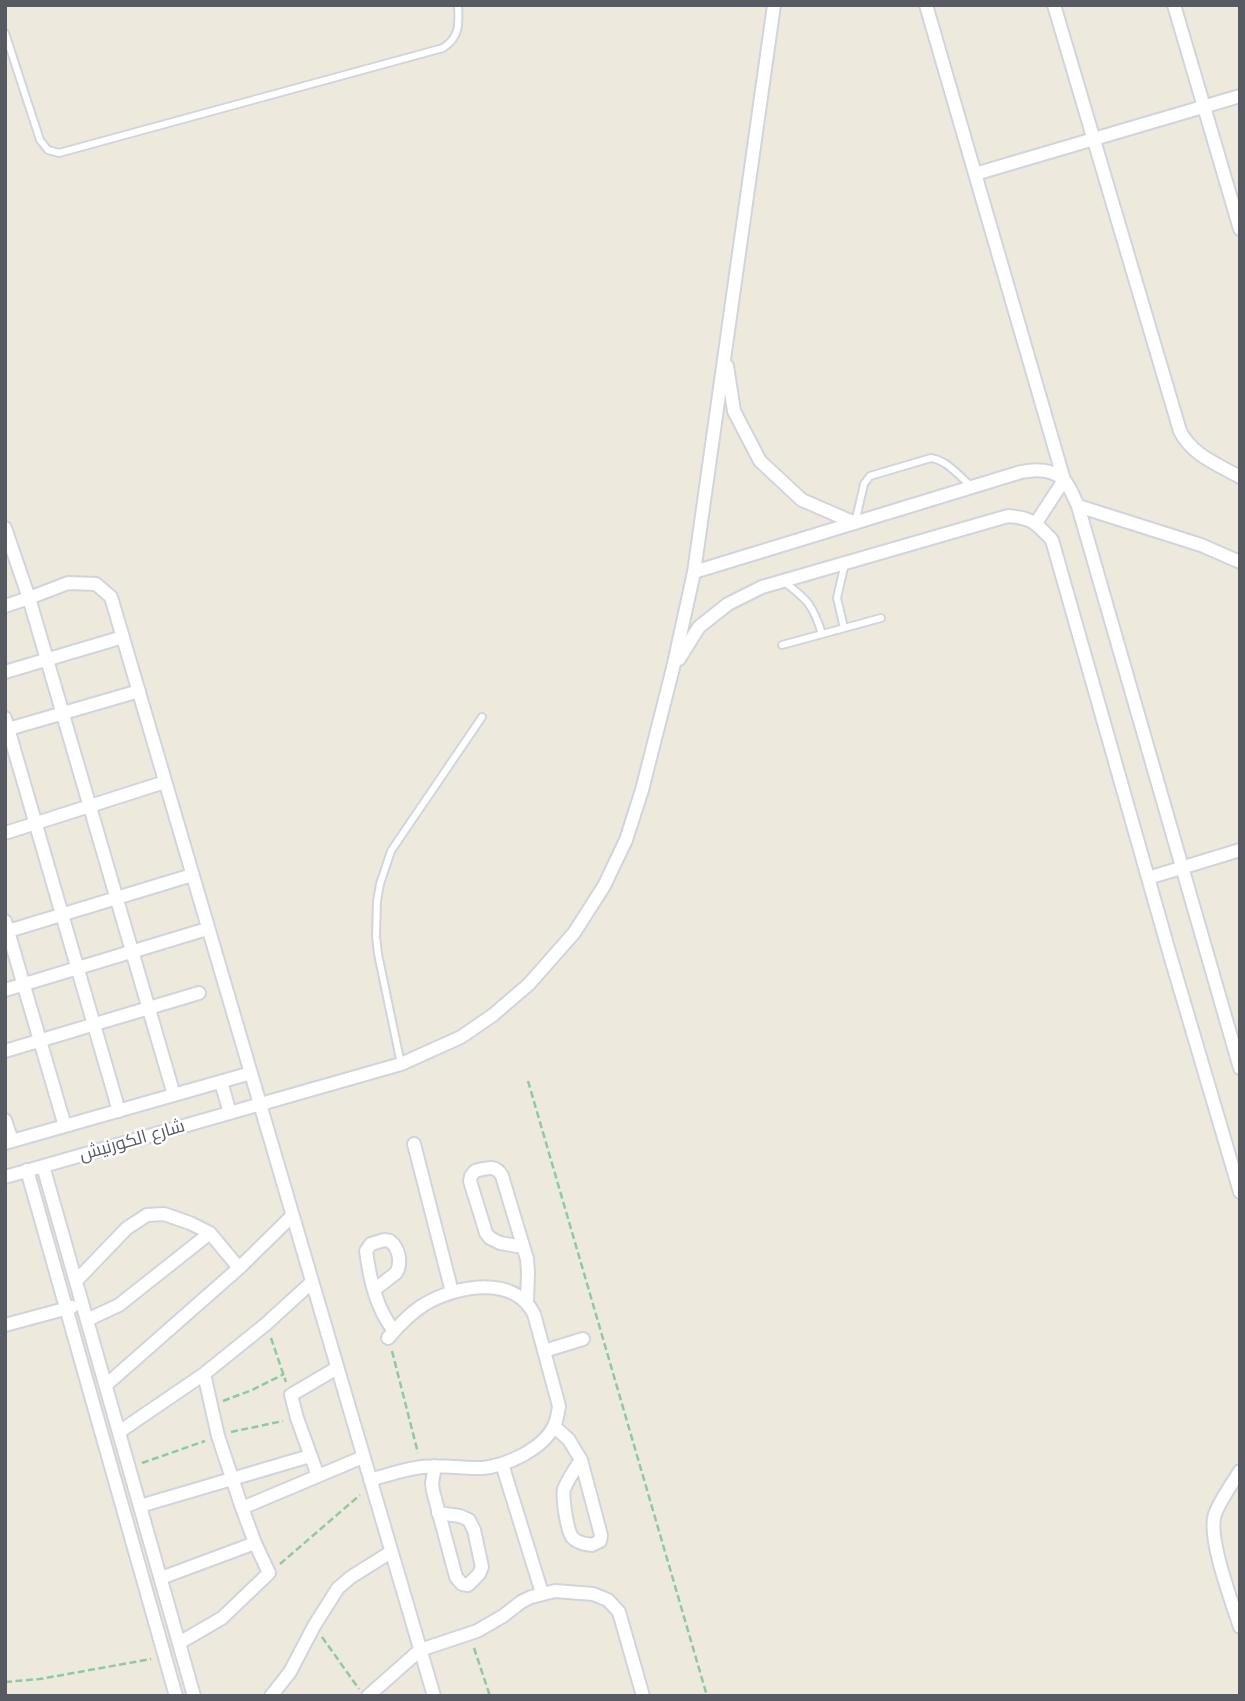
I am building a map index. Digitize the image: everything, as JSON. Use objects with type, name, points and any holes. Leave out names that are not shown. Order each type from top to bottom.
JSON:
[{"type":"street","name":"شارع الكورنيش","points":[[5,1177],[401,1064],[461,1037],[494,1015],[529,985],[575,933],[604,886],[626,840],[642,790],[673,668],[694,572],[774,5]]},
{"type":"street","points":[[926,5],[1064,480],[1077,506],[1240,1068]]},
{"type":"street","points":[[1054,5],[1180,431],[1185,441],[1200,455],[1240,477]]},
{"type":"street","points":[[1174,5],[1240,229]]},
{"type":"street","points":[[975,174],[1240,96]]},
{"type":"street","points":[[725,354],[734,411],[761,461],[802,500],[855,523]]},
{"type":"street","points":[[694,572],[1021,472],[1036,469],[1051,472],[1064,480]]},
{"type":"street","points":[[1036,523],[1064,480]]},
{"type":"street","points":[[1077,506],[1201,545],[1240,562]]},
{"type":"street","points":[[673,668],[699,627],[728,604],[762,587],[1008,516],[1023,517],[1036,523],[1052,540],[1147,878],[1240,1192]]},
{"type":"street","points":[[5,528],[29,598],[174,1095]]},
{"type":"street","points":[[5,606],[68,583],[96,584],[111,597],[434,1696]]},
{"type":"street","points":[[5,672],[123,637]]},
{"type":"street","points":[[119,1111],[6,726],[139,691]]},
{"type":"street","points":[[5,833],[165,782]]},
{"type":"street","points":[[1147,878],[1240,850]]},
{"type":"street","points":[[65,1126],[6,928],[192,875]]},
{"type":"street","points":[[5,990],[207,929]]},
{"type":"street","points":[[5,1051],[199,993]]},
{"type":"street","name":"شارع الكورنيش","points":[[8,1142],[251,1073]]},
{"type":"street","points":[[220,1082],[230,1113]]},
{"type":"street","points":[[5,1119],[8,1142]]},
{"type":"street","points":[[414,1144],[453,1292]]},
{"type":"street","points":[[43,1166],[194,1696]]},
{"type":"street","points":[[522,1247],[495,1241],[486,1233],[470,1181],[475,1171],[491,1167],[500,1173],[527,1259],[527,1302]]},
{"type":"street","points":[[27,1170],[176,1696]]},
{"type":"street","points":[[76,1281],[127,1228],[147,1216],[164,1214],[210,1233],[239,1268]]},
{"type":"street","points":[[106,1385],[239,1268],[292,1216]]},
{"type":"street","points":[[87,1320],[119,1305],[210,1233]]},
{"type":"street","points":[[119,1432],[204,1374],[266,1324],[312,1282]]},
{"type":"street","points":[[371,1482],[428,1466],[481,1468],[502,1464],[524,1454],[548,1436],[554,1426],[559,1406],[534,1314],[527,1302],[515,1293],[484,1287],[453,1292],[423,1305],[391,1334],[374,1290]]},
{"type":"street","points":[[5,1325],[83,1304]]},
{"type":"street","points":[[544,1351],[583,1339]]},
{"type":"street","points":[[318,1476],[291,1395],[337,1368]]},
{"type":"street","points":[[179,1643],[222,1618],[269,1573],[242,1508],[218,1436],[204,1374]]},
{"type":"street","points":[[554,1426],[569,1440],[580,1460],[601,1535],[600,1541],[592,1545],[580,1543],[569,1532],[563,1496],[580,1460]]},
{"type":"street","points":[[140,1506],[310,1456]]},
{"type":"street","points":[[242,1508],[363,1457]]},
{"type":"street","points":[[502,1464],[542,1593]]},
{"type":"street","points":[[428,1466],[438,1513],[457,1580],[468,1585],[482,1567],[472,1525],[465,1517],[438,1513]]},
{"type":"street","points":[[1240,1471],[1214,1517],[1213,1532],[1240,1627]]},
{"type":"street","points":[[161,1578],[255,1542]]},
{"type":"street","points":[[278,1693],[314,1626],[343,1583],[391,1552]]},
{"type":"street","points":[[366,1696],[420,1650],[470,1634],[503,1616],[521,1602],[555,1591],[593,1594],[614,1605],[619,1612],[643,1696]]},
{"type":"street","points":[[154,1618],[171,1613]]},
{"type":"lane","points":[[5,33],[40,140],[48,150],[59,153],[443,48],[457,34],[458,5]]},
{"type":"lane","points":[[855,523],[864,484],[870,476],[931,458],[943,463],[972,487]]},
{"type":"lane","points":[[844,628],[837,598],[845,563]]},
{"type":"lane","points":[[783,581],[808,602],[816,615],[822,634]]},
{"type":"lane","points":[[782,645],[881,618]]},
{"type":"lane","points":[[401,1064],[378,954],[376,936],[380,884],[391,851],[482,717]]},
{"type":"path","points":[[528,1081],[707,1696]]},
{"type":"path","points":[[266,1324],[291,1395]]},
{"type":"path","points":[[391,1334],[428,1466]]},
{"type":"path","points":[[212,1405],[284,1374]]},
{"type":"path","points":[[129,1468],[218,1436],[297,1418]]},
{"type":"path","points":[[269,1573],[371,1482]]},
{"type":"path","points":[[314,1626],[366,1696]]},
{"type":"path","points":[[470,1634],[490,1696]]},
{"type":"path","points":[[5,1682],[40,1679],[165,1657]]}]
